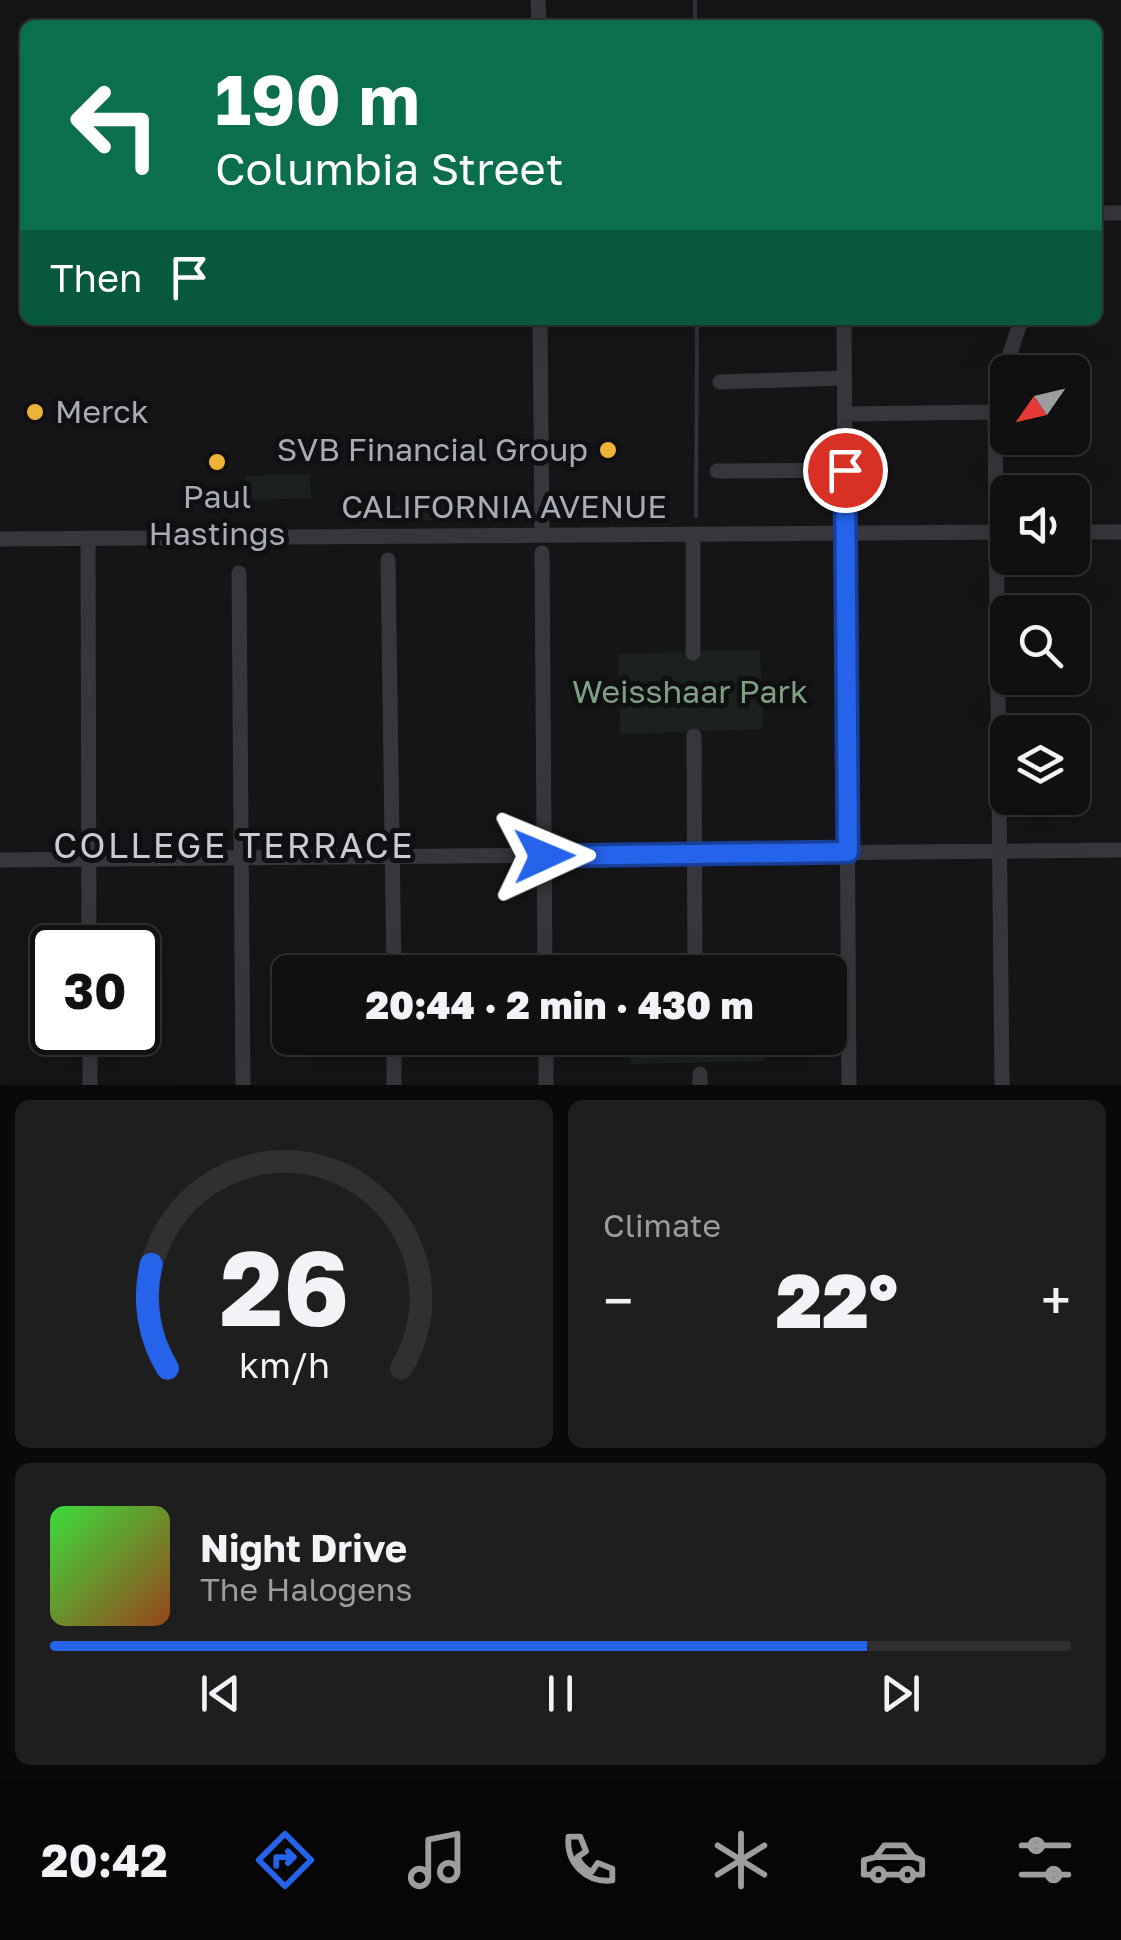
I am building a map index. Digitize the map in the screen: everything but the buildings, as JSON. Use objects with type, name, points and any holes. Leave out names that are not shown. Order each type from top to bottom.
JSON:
[{"type":"street","points":[[540,325],[542,534]]},
{"type":"street","points":[[844,325],[849,1085]]},
{"type":"street","points":[[1010,355],[1019,325]]},
{"type":"street","points":[[720,382],[844,378]]},
{"type":"street","points":[[845,414],[990,412]]},
{"type":"street","points":[[717,471],[845,470]]},
{"type":"street","name":"CALIFORNIA AVENUE","points":[[0,539],[990,532]]},
{"type":"street","points":[[1090,532],[1121,532]]},
{"type":"street","points":[[693,534],[693,653]]},
{"type":"street","points":[[88,538],[89,925]]},
{"type":"street","points":[[542,554],[545,955]]},
{"type":"street","points":[[388,560],[394,955]]},
{"type":"street","points":[[239,573],[242,1085]]},
{"type":"street","points":[[1002,575],[1002,1085]]},
{"type":"street","points":[[694,736],[695,955]]},
{"type":"street","points":[[0,860],[1121,850]]},
{"type":"street","points":[[90,1055],[90,1085]]},
{"type":"street","points":[[394,1055],[394,1085]]},
{"type":"street","points":[[546,1055],[546,1085]]},
{"type":"green space","points":[[310,474],[311,498],[246,500],[246,476]]},
{"type":"green space","points":[[380,508],[518,509],[518,520],[379,520]]},
{"type":"green space","name":"Weisshaar Park","points":[[760,650],[763,729],[620,734],[618,654]]},
{"type":"green space","points":[[630,1055],[764,1055],[764,1061],[630,1064]]},
{"type":"waterway","points":[[695,0],[695,20]]},
{"type":"waterway","points":[[696,516],[697,325]]},
{"type":"place","name":"Merck","points":[[35,412]]},
{"type":"place","name":"SVB Financial Group","points":[[608,450]]},
{"type":"place","name":"Paul Hastings","points":[[217,462]]},
{"type":"district","name":"COLLEGE TERRACE","points":[[234,846]]},
{"type":"route","points":[[544,856],[848,852],[845,470]]}]
